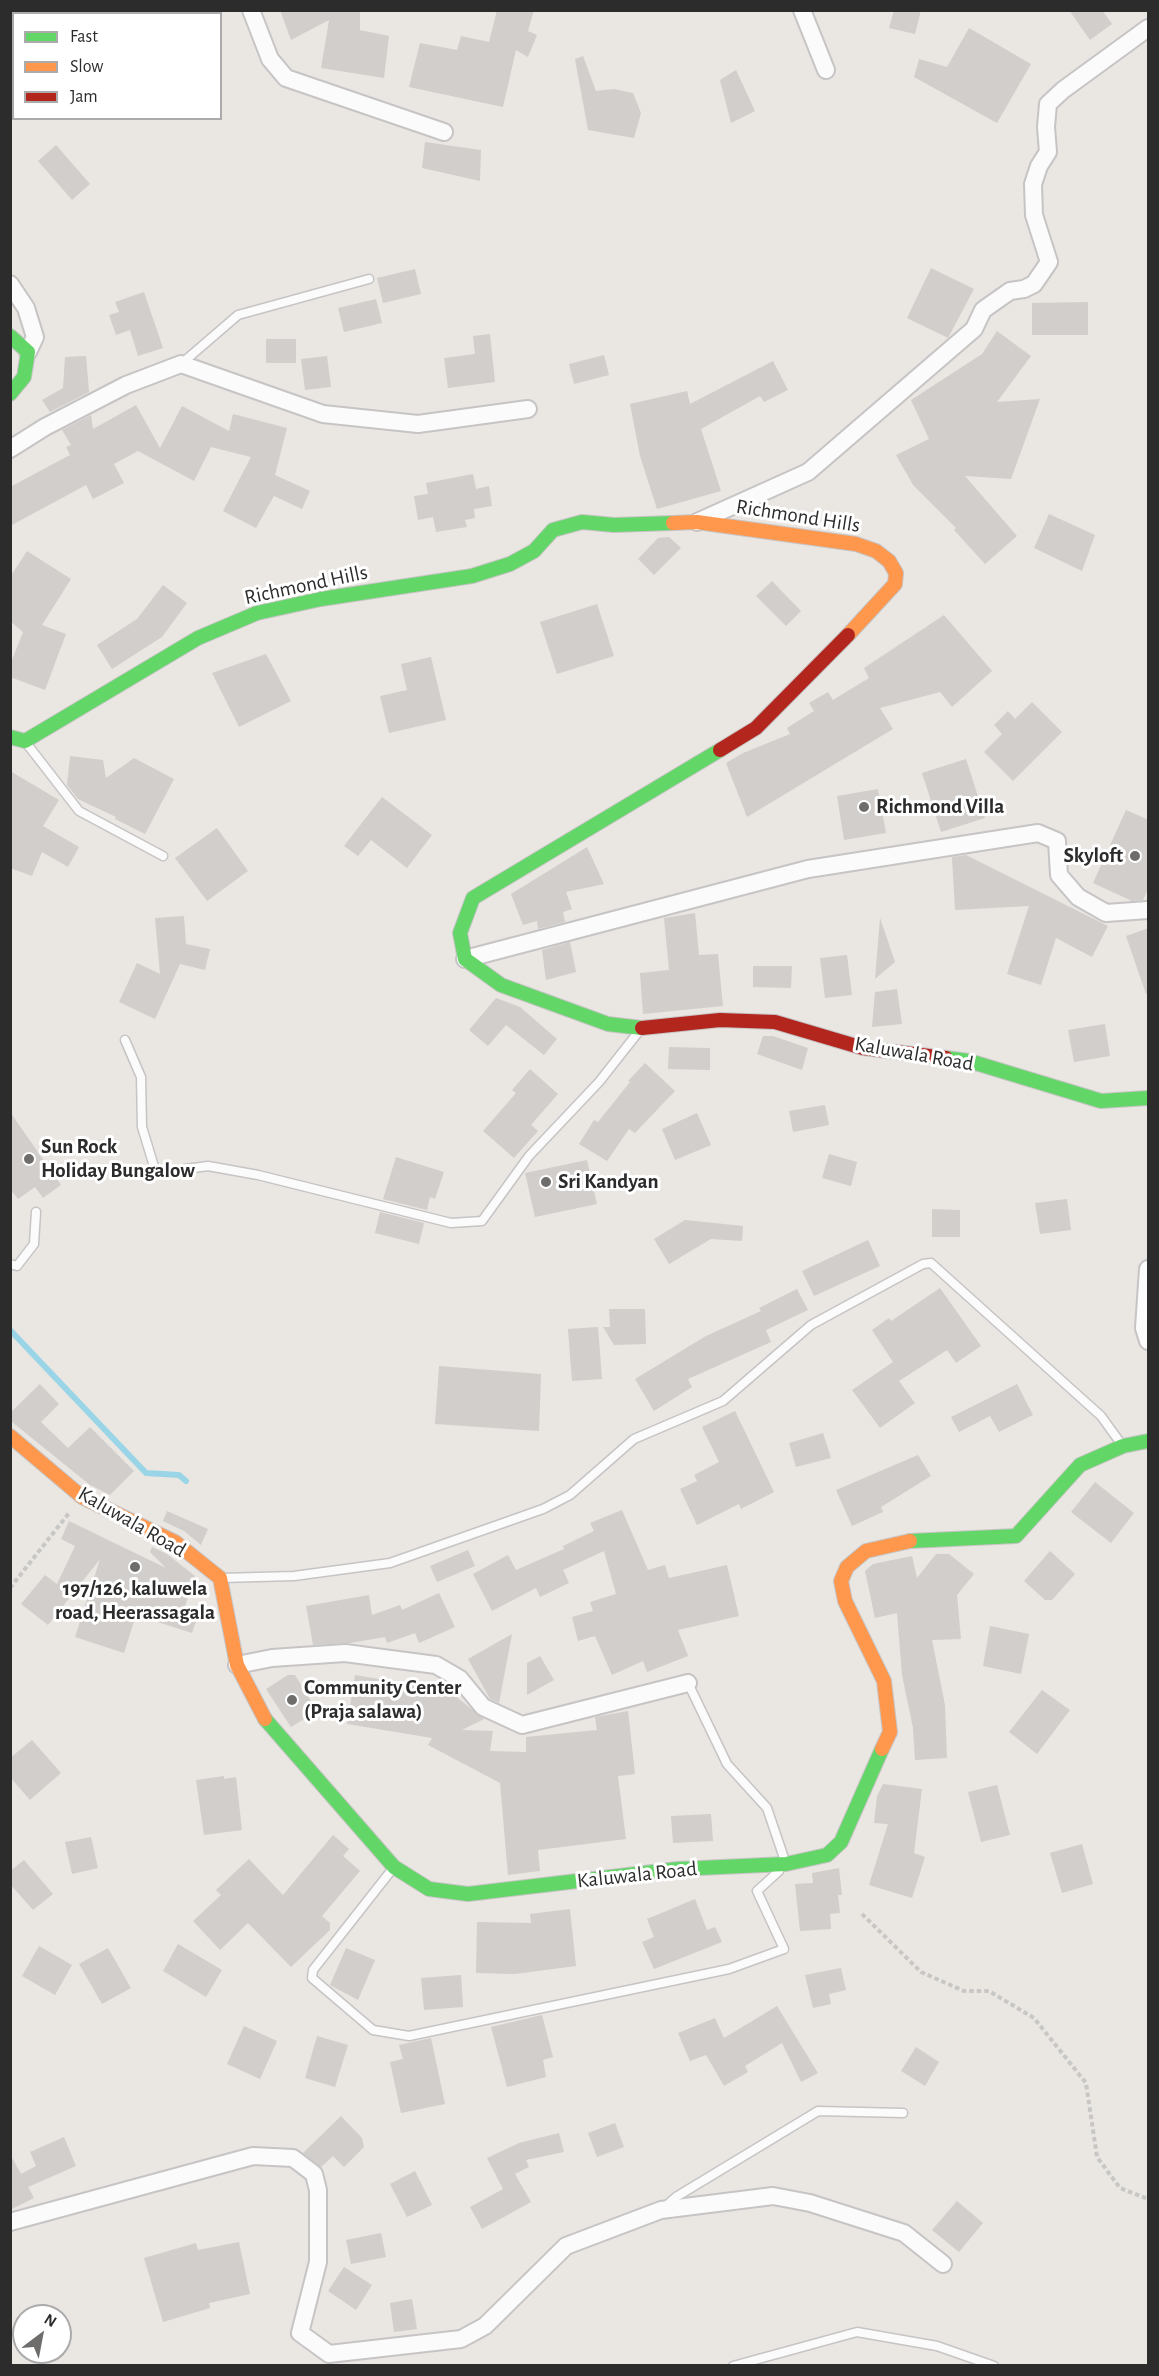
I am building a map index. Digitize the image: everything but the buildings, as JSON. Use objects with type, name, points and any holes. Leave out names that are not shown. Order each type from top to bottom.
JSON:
[{"type":"street","points":[[251,10],[270,59],[286,78],[444,132]]},
{"type":"street","points":[[802,10],[826,70]]},
{"type":"street","points":[[697,522],[808,472],[974,329],[983,310],[1010,291],[1024,289],[1034,284],[1049,262],[1034,215],[1033,184],[1039,166],[1048,152],[1046,127],[1048,104],[1063,90],[1149,28]]},
{"type":"street","points":[[10,284],[26,308],[35,337],[28,352],[24,377],[10,394]]},
{"type":"street","points":[[10,336],[28,352]]},
{"type":"street","points":[[10,449],[45,427],[116,391],[181,364],[323,414],[418,424],[528,409]]},
{"type":"street","name":"Richmond Hills","points":[[25,741],[198,638],[257,613],[321,599],[472,576],[510,564],[534,551],[553,530],[582,522],[614,525],[697,522],[856,544],[876,551],[889,561],[896,573],[895,584],[756,728],[474,898],[460,933],[465,959]]},
{"type":"street","points":[[10,736],[25,741]]},
{"type":"street","points":[[465,959],[808,869],[1038,833],[1057,841],[1059,875],[1078,897],[1106,913],[1149,910]]},
{"type":"street","points":[[465,959],[501,985],[608,1024],[642,1028]]},
{"type":"street","name":"Kaluwala Road","points":[[642,1028],[720,1020],[775,1022],[862,1048],[969,1061],[1101,1101],[1149,1098]]},
{"type":"street","points":[[1149,1269],[1144,1328],[1149,1341]]},
{"type":"street","name":"Kaluwala Road","points":[[10,1436],[82,1497],[175,1542],[220,1578],[237,1665],[267,1723],[394,1867],[429,1889],[468,1894],[678,1869],[786,1864],[827,1855],[841,1842],[890,1732],[884,1681],[845,1601],[841,1581],[847,1567],[866,1551],[898,1542],[1016,1536],[1080,1465],[1123,1446],[1149,1441]]},
{"type":"street","points":[[237,1665],[272,1658],[345,1653],[436,1665],[460,1679],[483,1707],[522,1725],[688,1683]]},
{"type":"street","points":[[10,2222],[253,2156],[293,2158],[314,2174],[318,2190],[318,2262],[300,2333],[329,2354],[461,2339],[485,2326],[566,2246],[661,2210],[773,2196],[810,2203],[904,2233],[943,2264]]},
{"type":"lane","points":[[181,364],[238,315],[369,279]]},
{"type":"lane","points":[[25,741],[79,811],[164,856]]},
{"type":"lane","points":[[125,1040],[141,1077],[142,1127],[156,1173],[208,1166],[258,1174],[451,1223],[482,1221],[529,1156],[599,1082],[642,1028]]},
{"type":"lane","points":[[10,1264],[17,1266],[33,1244],[36,1212]]},
{"type":"lane","points":[[220,1578],[294,1576],[390,1563],[543,1509],[570,1495],[634,1439],[723,1401],[811,1325],[924,1264],[931,1263],[1101,1416],[1123,1446]]},
{"type":"lane","points":[[394,1867],[313,1970],[312,1978],[373,2030],[409,2036],[729,1969],[784,1949],[757,1891],[786,1864],[767,1808],[727,1764],[688,1683]]},
{"type":"lane","points":[[661,2210],[676,2197],[818,2111],[903,2113]]},
{"type":"lane","points":[[733,2366],[857,2332],[937,2346],[994,2366]]},
{"type":"path","points":[[10,1588],[82,1497]]},
{"type":"path","points":[[861,1914],[921,1972],[964,1990],[989,1991],[1034,2018],[1086,2083],[1098,2157],[1120,2188],[1149,2199]]},
{"type":"waterway","points":[[10,1330],[146,1473],[179,1475],[186,1481]]},
{"type":"traffic: fast","points":[[10,336],[28,352],[24,377],[10,394]]},
{"type":"traffic: fast","points":[[10,737],[25,741],[198,638],[257,613],[321,599],[472,576],[510,564],[534,551],[553,530],[582,522],[614,525],[673,523]]},
{"type":"traffic: fast","points":[[642,1028],[608,1024],[501,985],[465,959],[460,933],[473,898],[720,750]]},
{"type":"traffic: fast","points":[[946,1058],[969,1061],[1101,1101],[1148,1098]]},
{"type":"traffic: fast","points":[[910,1541],[1016,1536],[1080,1465],[1123,1446],[1148,1441]]},
{"type":"traffic: fast","points":[[265,1719],[394,1867],[429,1889],[468,1894],[678,1869],[786,1864],[827,1855],[841,1842],[882,1749]]},
{"type":"traffic: slow","points":[[673,523],[697,522],[856,544],[876,551],[889,561],[896,573],[895,584],[848,635]]},
{"type":"traffic: slow","points":[[10,1436],[82,1497],[175,1542],[220,1578],[237,1665],[265,1719]]},
{"type":"traffic: slow","points":[[882,1749],[890,1732],[884,1681],[845,1601],[841,1581],[847,1567],[866,1551],[910,1541]]},
{"type":"traffic: jam","points":[[720,750],[756,728],[848,635]]},
{"type":"traffic: jam","points":[[642,1028],[720,1020],[775,1022],[863,1048],[946,1058]]},
{"type":"place","name":"Richmond Villa","points":[[864,807]]},
{"type":"place","name":"Skyloft","points":[[1135,856]]},
{"type":"place","name":"Sun Rock Holiday Bungalow","points":[[29,1159]]},
{"type":"place","name":"Sri Kandyan","points":[[546,1182]]},
{"type":"place","name":"197/126, kaluwela road, Heerassagala","points":[[135,1567]]},
{"type":"place","name":"Community Center (Praja salawa)","points":[[292,1700]]}]
